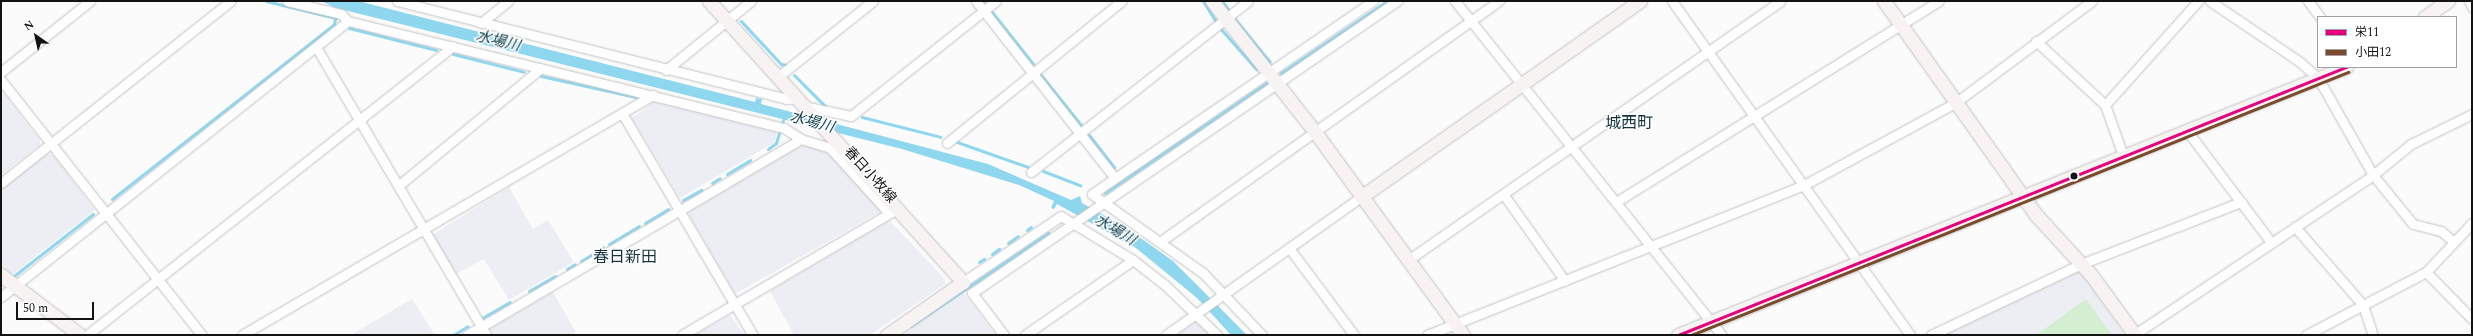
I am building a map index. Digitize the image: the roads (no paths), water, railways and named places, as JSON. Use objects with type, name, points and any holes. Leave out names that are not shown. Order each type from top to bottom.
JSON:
[{"type":"street","points":[[1,72],[90,1]]},
{"type":"street","points":[[1,183],[231,1]]},
{"type":"street","points":[[287,1],[341,14],[348,21],[780,127],[801,139],[830,148],[894,210],[682,335]]},
{"type":"street","points":[[397,1],[851,116],[996,1]]},
{"type":"street","points":[[481,23],[508,1]]},
{"type":"street","name":"春日小牧線","points":[[709,1],[842,145],[894,210],[963,282]]},
{"type":"street","points":[[666,70],[751,1]]},
{"type":"street","points":[[779,76],[873,1]]},
{"type":"street","points":[[976,1],[1115,178]]},
{"type":"street","points":[[946,143],[1032,72],[1122,1]]},
{"type":"street","points":[[1212,1],[1268,72],[1278,82],[1463,335]]},
{"type":"street","points":[[1031,172],[1248,1]]},
{"type":"street","points":[[1262,335],[1223,295],[1161,241],[1100,204],[1092,194],[1268,72],[1374,1]]},
{"type":"street","points":[[1004,335],[972,293],[1397,1]]},
{"type":"street","points":[[1455,1],[1722,335]]},
{"type":"street","points":[[1161,241],[1499,1]]},
{"type":"street","points":[[1166,335],[1640,1]]},
{"type":"street","points":[[1672,1],[1910,335]]},
{"type":"street","points":[[1408,260],[1504,195],[1780,1]]},
{"type":"street","points":[[1884,1],[1955,104],[2048,230],[2081,264],[2135,335],[2271,242],[2373,175],[2411,144],[2472,114]]},
{"type":"street","points":[[1616,202],[1754,118],[1939,1]]},
{"type":"street","points":[[1428,335],[1804,185],[1955,104],[2036,41],[2092,1]]},
{"type":"street","points":[[2105,105],[2198,1]]},
{"type":"street","points":[[2210,1],[2300,62],[2318,78],[2373,175],[2413,224],[2441,232],[2454,242]]},
{"type":"street","points":[[2308,1],[2319,16]]},
{"type":"street","points":[[2426,16],[2448,1]]},
{"type":"street","points":[[2469,1],[2472,7]]},
{"type":"street","points":[[1,297],[348,21]]},
{"type":"street","points":[[2036,41],[2105,105],[2124,158]]},
{"type":"street","points":[[87,335],[453,46]]},
{"type":"street","points":[[316,47],[483,331]]},
{"type":"street","points":[[398,186],[541,68]]},
{"type":"street","points":[[1678,335],[2025,198],[2343,68]]},
{"type":"street","points":[[1,80],[202,335]]},
{"type":"street","points":[[242,335],[653,95]]},
{"type":"street","points":[[622,113],[753,335]]},
{"type":"street","points":[[2188,132],[2271,242]]},
{"type":"street","points":[[467,335],[483,331],[679,210],[801,139]]},
{"type":"street","points":[[1504,195],[1565,281]]},
{"type":"street","points":[[1931,335],[2081,264],[2241,202]]},
{"type":"street","points":[[888,335],[1061,216],[1076,221],[1132,260],[1197,313],[1217,335]]},
{"type":"street","points":[[2306,335],[2426,272],[2472,223]]},
{"type":"street","points":[[2295,227],[2363,305],[2373,335]]},
{"type":"street","points":[[1289,248],[1354,335]]},
{"type":"street","points":[[1025,335],[1132,260]]},
{"type":"street","points":[[2426,272],[2472,319]]},
{"type":"street","points":[[1,275],[80,335]]},
{"type":"water","name":"水場川","points":[[321,1],[358,1],[755,102],[756,98],[762,99],[761,104],[988,164],[1071,200],[1080,196],[1082,203],[1125,227],[1173,261],[1247,335],[1231,335],[1197,298],[1136,248],[1057,204],[1054,209],[1051,208],[1054,201],[1019,185],[902,149],[336,8]]},
{"type":"waterway","points":[[266,1],[336,18]]},
{"type":"waterway","points":[[1203,1],[1216,22]]},
{"type":"waterway","points":[[1222,1],[1228,9]]},
{"type":"waterway","points":[[1281,73],[1387,1]]},
{"type":"waterway","points":[[992,12],[1033,64]]},
{"type":"waterway","points":[[112,199],[334,24],[335,19]]},
{"type":"waterway","points":[[1235,19],[1270,62]]},
{"type":"waterway","points":[[741,21],[781,64],[787,65]]},
{"type":"waterway","points":[[349,28],[436,50]]},
{"type":"waterway","points":[[1220,28],[1256,69]]},
{"type":"waterway","points":[[453,54],[524,72]]},
{"type":"waterway","points":[[794,75],[826,107]]},
{"type":"waterway","points":[[1041,75],[1081,125]]},
{"type":"waterway","points":[[541,76],[636,97]]},
{"type":"waterway","points":[[1105,193],[1268,82]]},
{"type":"waterway","name":"水場川","points":[[768,149],[776,143],[784,116]]},
{"type":"waterway","points":[[862,117],[941,137]]},
{"type":"waterway","points":[[1089,135],[1114,167]]},
{"type":"waterway","points":[[957,142],[1028,167]]},
{"type":"waterway","points":[[727,174],[750,160]]},
{"type":"waterway","points":[[1043,171],[1080,185]]},
{"type":"waterway","points":[[712,183],[720,178]]},
{"type":"waterway","points":[[683,200],[701,190]]},
{"type":"waterway","points":[[645,223],[668,209]]},
{"type":"waterway","points":[[15,275],[93,214]]},
{"type":"waterway","points":[[609,244],[639,226]]},
{"type":"waterway","points":[[1027,230],[1031,227]]},
{"type":"waterway","points":[[911,326],[1048,233]]},
{"type":"waterway","points":[[1008,243],[1018,236]]},
{"type":"waterway","points":[[581,261],[603,248]]},
{"type":"waterway","points":[[992,254],[999,249]]},
{"type":"waterway","points":[[979,262],[984,259]]},
{"type":"waterway","points":[[567,269],[575,264]]},
{"type":"waterway","points":[[529,291],[555,276]]},
{"type":"waterway","points":[[482,318],[510,302]]},
{"type":"waterway","points":[[453,335],[468,326]]},
{"type":"district","name":"城西町","points":[[1629,123]]},
{"type":"district","name":"春日新田","points":[[625,257]]}]
